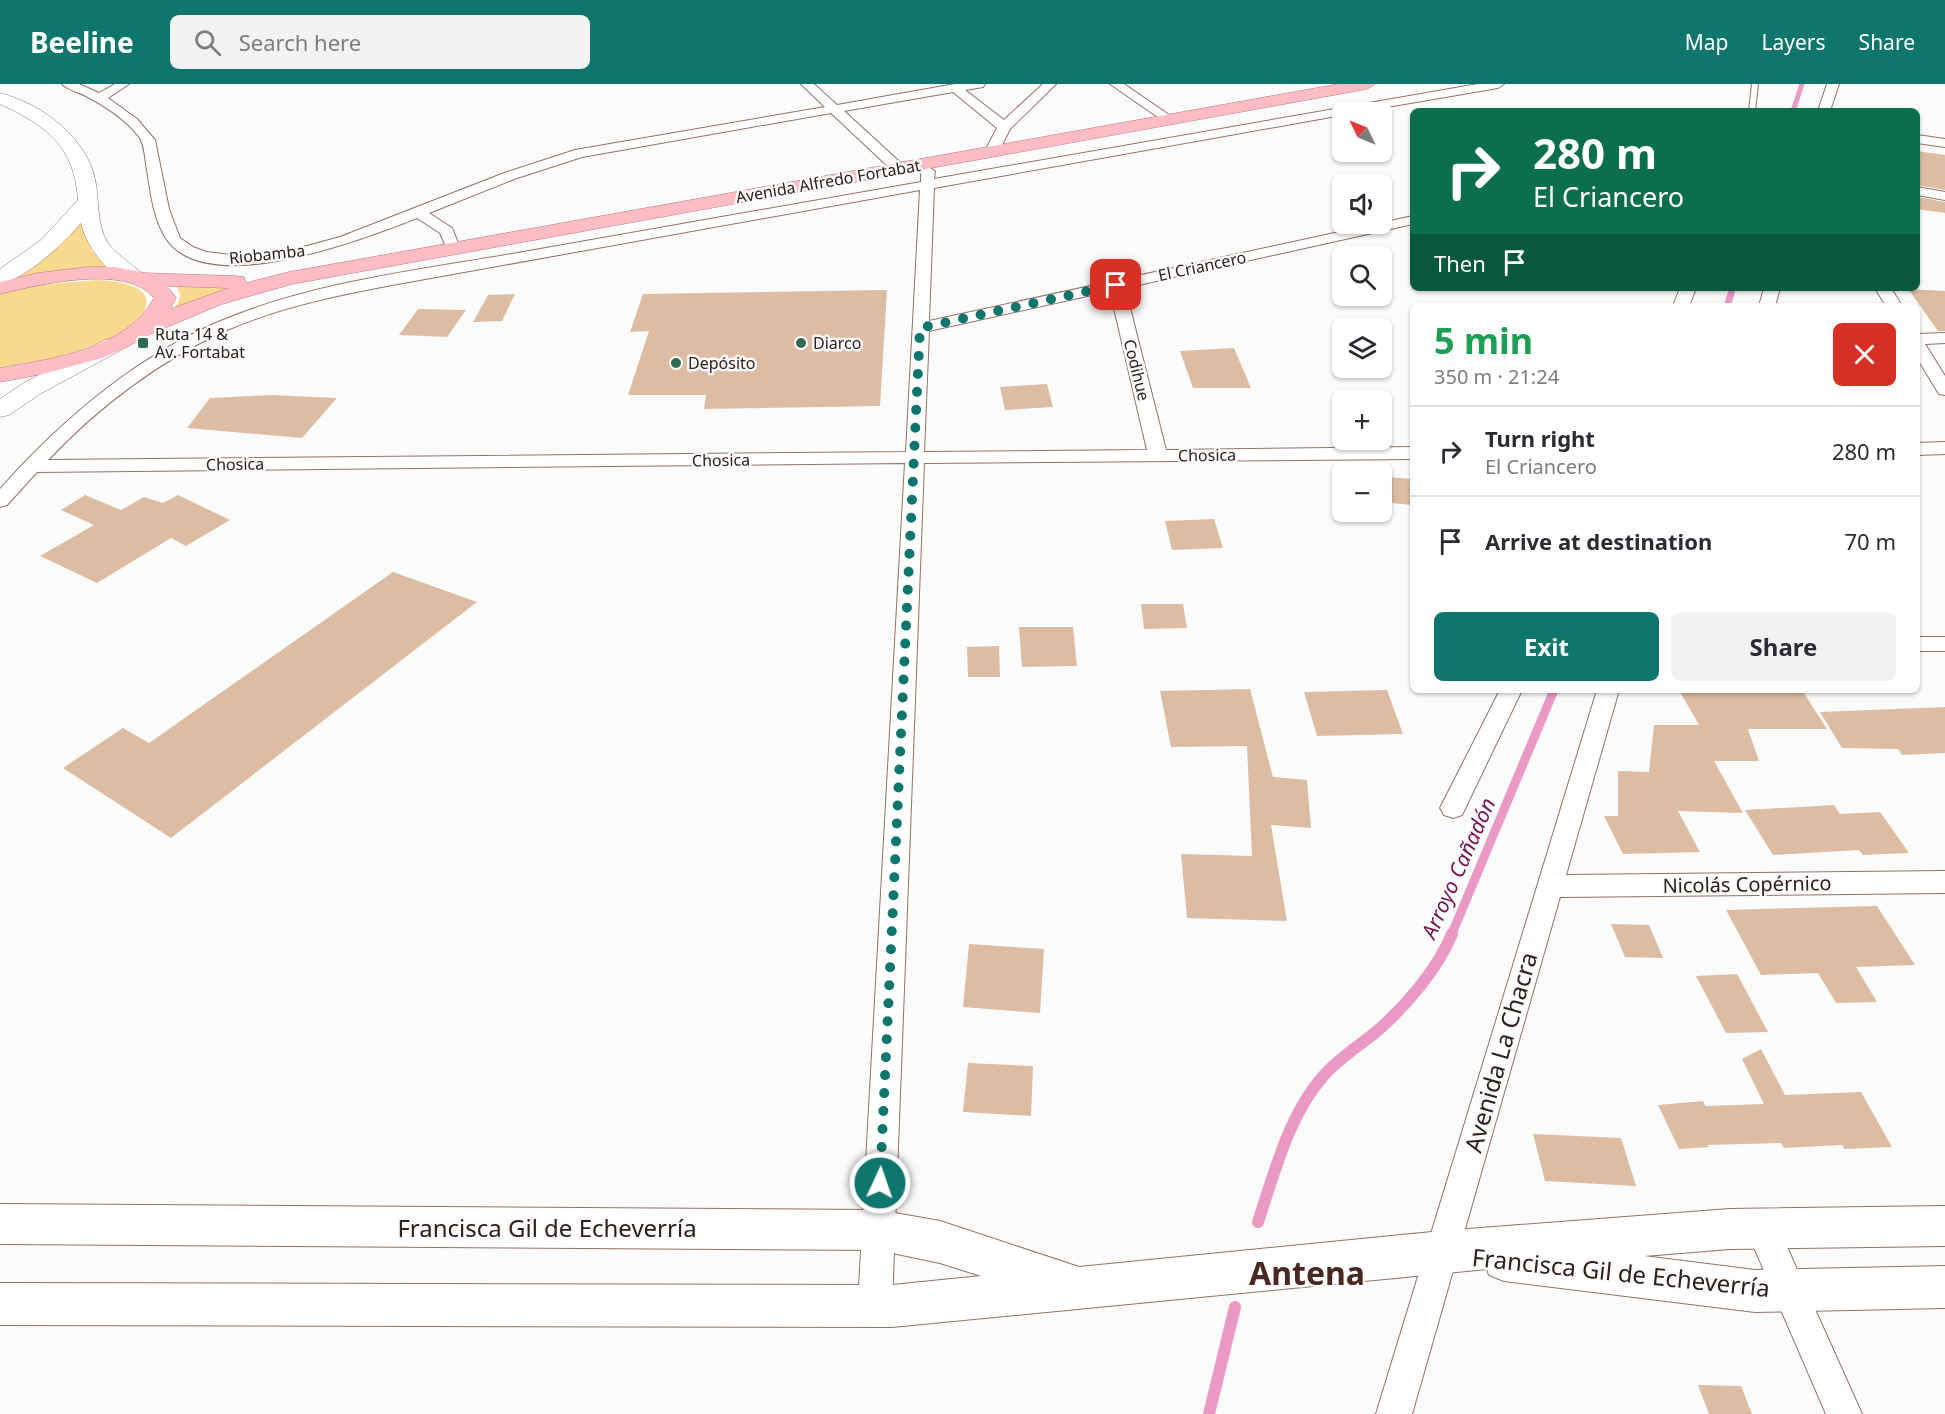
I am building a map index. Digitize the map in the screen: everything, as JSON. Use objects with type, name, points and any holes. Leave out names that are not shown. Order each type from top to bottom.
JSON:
[{"type":"highway","name":"Avenida Alfredo Fortabat","points":[[0,375],[75,358],[214,299],[289,278],[898,168],[927,174],[992,151],[1367,84]]},
{"type":"highway","name":"Avenida Alfredo Fortabat","points":[[0,288],[79,274],[210,282],[289,278]]},
{"type":"highway","points":[[127,337],[157,315],[165,298],[156,285],[138,278]]},
{"type":"main road","points":[[0,98],[40,120],[67,142],[83,167],[87,201],[97,242],[138,278]]},
{"type":"main road","points":[[0,278],[60,236],[87,201]]},
{"type":"main road","points":[[0,410],[31,389],[127,337]]},
{"type":"street","name":"Riobamba","points":[[68,84],[99,99],[141,129],[148,140],[169,232],[183,247],[205,257],[252,259],[309,250],[537,166],[580,153],[980,84]]},
{"type":"street","points":[[99,99],[123,84]]},
{"type":"street","points":[[807,84],[898,168]]},
{"type":"street","points":[[992,151],[1004,127],[1050,84]]},
{"type":"street","points":[[1116,84],[1169,120]]},
{"type":"street","points":[[0,501],[30,466],[66,430],[134,376],[174,351],[221,327],[320,295],[927,174],[1498,84]]},
{"type":"street","points":[[1825,108],[1833,84]]},
{"type":"street","points":[[955,88],[1004,127]]},
{"type":"street","points":[[1920,139],[1945,143]]},
{"type":"street","points":[[875,1305],[927,174]]},
{"type":"street","points":[[1920,192],[1945,196]]},
{"type":"street","points":[[417,212],[447,231],[453,248]]},
{"type":"street","name":"El Criancero","points":[[920,328],[1410,221]]},
{"type":"street","name":"Codihue","points":[[1116,285],[1158,456]]},
{"type":"street","points":[[1920,339],[1945,338]]},
{"type":"street","points":[[1920,349],[1945,390]]},
{"type":"street","points":[[1920,449],[1945,448]]},
{"type":"street","name":"Chosica","points":[[30,466],[1410,453]]},
{"type":"street","points":[[1920,644],[1945,644]]},
{"type":"street","points":[[1453,808],[1510,693]]},
{"type":"street","name":"Avenida La Chacra","points":[[1394,1414],[1607,693]]},
{"type":"street","name":"Nicolás Copérnico","points":[[1549,886],[1945,882]]},
{"type":"street","name":"Francisca Gil de Echeverría","points":[[0,1224],[878,1230],[940,1242],[1085,1288]]},
{"type":"street","name":"Francisca Gil de Echeverría","points":[[0,1304],[931,1304],[1442,1252],[1762,1229],[1945,1226]]},
{"type":"street","points":[[1762,1229],[1844,1414]]},
{"type":"street","name":"Francisca Gil de Echeverría","points":[[1442,1252],[1721,1288],[1789,1290],[1945,1287]]},
{"type":"lane","points":[[1752,108],[1755,84]]},
{"type":"shaded area","points":[[81,223],[92,251],[111,268],[45,272],[2,282],[55,249]]},
{"type":"shaded area","points":[[97,280],[137,288],[145,295],[146,304],[142,314],[117,334],[87,348],[51,358],[0,367],[0,294],[40,285]]},
{"type":"shaded area","points":[[177,287],[230,288],[175,309],[181,296]]},
{"type":"building","points":[[1920,151],[1945,155],[1945,190],[1920,186]]},
{"type":"building","points":[[1920,198],[1945,202],[1945,213],[1920,209]]},
{"type":"building","name":"Diarco","points":[[887,290],[880,406],[704,409],[706,395],[628,395],[649,331],[630,332],[643,294]]},
{"type":"building","points":[[1909,291],[1945,291],[1945,331],[1938,331]]},
{"type":"building","points":[[515,294],[502,321],[473,322],[488,295]]},
{"type":"building","points":[[418,309],[466,310],[447,337],[399,335]]},
{"type":"building","points":[[1234,348],[1251,388],[1193,388],[1180,351]]},
{"type":"building","points":[[1047,384],[1053,407],[1005,410],[1000,387]]},
{"type":"building","points":[[272,395],[337,398],[302,438],[187,428],[210,398]]},
{"type":"building","points":[[1392,477],[1410,479],[1410,505],[1392,503]]},
{"type":"building","points":[[85,495],[121,510],[144,497],[163,503],[178,495],[230,520],[186,546],[171,538],[97,583],[40,556],[94,525],[61,510]]},
{"type":"building","points":[[1214,519],[1223,548],[1172,550],[1165,521]]},
{"type":"building","points":[[393,572],[477,602],[171,838],[63,768],[123,728],[149,743]]},
{"type":"building","points":[[1141,604],[1183,604],[1187,628],[1144,629]]},
{"type":"building","points":[[1019,627],[1073,627],[1077,666],[1022,667]]},
{"type":"building","points":[[999,646],[1000,677],[968,677],[967,647]]},
{"type":"building","points":[[1250,689],[1273,777],[1307,780],[1311,828],[1271,825],[1287,921],[1187,918],[1181,854],[1252,856],[1247,746],[1171,747],[1160,691]]},
{"type":"building","points":[[1387,690],[1403,734],[1317,736],[1304,692]]},
{"type":"building","points":[[1681,693],[1804,693],[1827,729],[1748,729],[1759,761],[1714,761],[1743,813],[1678,811],[1700,852],[1623,854],[1604,816],[1618,816],[1618,771],[1649,772],[1654,725],[1699,725]]},
{"type":"building","points":[[1945,707],[1945,753],[1902,755],[1898,749],[1842,748],[1820,712]]},
{"type":"building","points":[[1834,805],[1840,814],[1880,812],[1909,853],[1863,855],[1859,850],[1773,855],[1745,810]]},
{"type":"building","points":[[1877,906],[1915,965],[1856,967],[1877,1002],[1836,1003],[1818,973],[1761,975],[1726,910]]},
{"type":"building","points":[[1611,924],[1649,925],[1663,958],[1625,957]]},
{"type":"building","points":[[969,944],[1044,949],[1040,1013],[963,1007]]},
{"type":"building","points":[[1737,974],[1768,1032],[1726,1033],[1696,976]]},
{"type":"building","points":[[1761,1049],[1785,1095],[1861,1092],[1892,1147],[1844,1149],[1842,1145],[1784,1148],[1781,1143],[1707,1145],[1709,1147],[1679,1149],[1658,1105],[1703,1101],[1705,1106],[1764,1104],[1742,1059]]},
{"type":"building","points":[[968,1063],[1033,1066],[1031,1116],[963,1112]]},
{"type":"building","points":[[1533,1134],[1621,1138],[1636,1186],[1545,1181]]},
{"type":"building","points":[[1698,1385],[1741,1386],[1752,1414],[1709,1414]]},
{"type":"waterway","name":"Arroyo Cañadón","points":[[1794,108],[1802,84]]},
{"type":"waterway","name":"Arroyo Cañadón","points":[[1731,295],[1732,291]]},
{"type":"waterway","name":"Arroyo Cañadón","points":[[1728,303],[1731,294]]},
{"type":"waterway","name":"Arroyo Cañadón","points":[[1451,936],[1553,693]]},
{"type":"waterway","name":"Arroyo Cañadón","points":[[1258,1222],[1284,1143],[1313,1089],[1332,1067],[1376,1032],[1409,999],[1438,961],[1452,934]]},
{"type":"waterway","name":"Arroyo Cañadón","points":[[1209,1414],[1235,1307]]},
{"type":"place","name":"Ruta 14 & Av. Fortabat","points":[[143,343]]},
{"type":"place","name":"Diarco","points":[[801,343]]},
{"type":"place","name":"Depósito","points":[[676,363]]},
{"type":"district","name":"Antena","points":[[1307,1272]]},
{"type":"route","points":[[880,1183],[920,328],[1116,285]]}]
